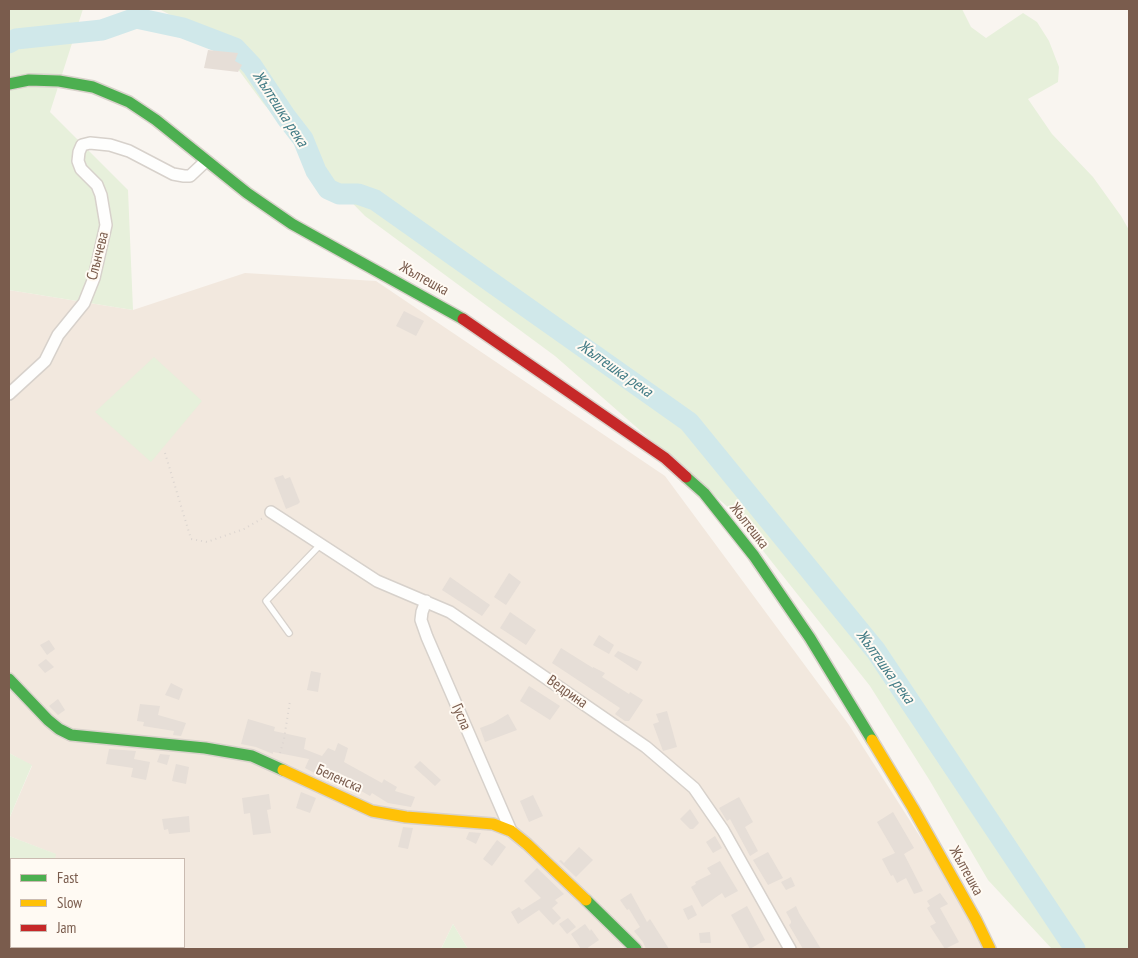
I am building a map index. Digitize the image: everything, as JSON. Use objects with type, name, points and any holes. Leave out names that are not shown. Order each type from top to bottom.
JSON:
[{"type":"main road","name":"Жълтешка","points":[[9,84],[29,80],[59,81],[93,88],[130,102],[156,120],[247,193],[292,224],[471,323],[665,458],[704,493],[754,556],[810,638],[913,808],[976,920],[990,949]]},
{"type":"main road","name":"Беленска","points":[[9,679],[59,730],[71,735],[205,748],[252,756],[372,811],[406,817],[493,824],[511,832],[527,844],[636,949]]},
{"type":"street","name":"Слънчева","points":[[9,394],[45,361],[58,335],[84,302],[94,278],[106,225],[97,185],[81,169],[78,161],[82,145],[90,143],[110,145],[129,151],[173,174],[184,176],[190,176],[206,161]]},
{"type":"street","name":"Ведрина","points":[[271,512],[377,581],[450,612],[646,747],[694,788],[723,830],[790,949]]},
{"type":"street","name":"Гусла","points":[[426,601],[422,612],[422,620],[427,637],[511,832]]},
{"type":"lane","points":[[289,633],[266,601],[320,545]]},
{"type":"path","points":[[165,453],[191,538],[207,542],[244,529],[271,512]]},
{"type":"path","points":[[276,767],[284,739],[290,701]]},
{"type":"shaded area","points":[[245,273],[376,281],[665,476],[849,725],[970,915],[985,949],[468,949],[453,924],[441,949],[146,948],[185,948],[185,858],[55,858],[55,854],[9,836],[9,819],[32,766],[9,753],[9,290],[133,310]]},
{"type":"green space","points":[[9,9],[83,9],[50,112],[128,190],[133,310],[9,290]]},
{"type":"green space","points":[[159,9],[962,9],[971,27],[986,38],[1023,13],[1037,22],[1049,41],[1059,67],[1058,82],[1028,99],[1052,134],[1093,177],[1129,230],[1129,949],[1052,949],[988,880],[930,781],[870,686],[730,509],[555,356],[365,216],[314,164],[263,103],[215,38]]},
{"type":"green space","points":[[154,357],[202,401],[151,462],[95,412]]},
{"type":"green space","points":[[9,753],[32,765],[9,819]]},
{"type":"green space","points":[[9,836],[56,854],[55,858],[10,858],[9,898]]},
{"type":"green space","points":[[453,924],[468,949],[441,949]]},
{"type":"green space","points":[[80,948],[150,949],[81,949]]},
{"type":"building","points":[[208,50],[238,53],[235,61],[242,65],[238,72],[204,68]]},
{"type":"building","points":[[404,311],[424,321],[416,336],[396,326]]},
{"type":"building","points":[[283,475],[285,479],[290,477],[300,502],[286,509],[274,478]]},
{"type":"building","points":[[509,573],[521,582],[506,605],[494,597]]},
{"type":"building","points":[[450,577],[490,605],[482,616],[442,590]]},
{"type":"building","points":[[510,612],[536,630],[526,645],[500,628]]},
{"type":"building","points":[[599,635],[614,645],[609,654],[593,645]]},
{"type":"building","points":[[49,640],[55,649],[47,655],[40,645]]},
{"type":"building","points":[[561,648],[593,668],[605,673],[602,677],[629,694],[630,692],[643,700],[629,721],[625,721],[615,714],[620,708],[552,663]]},
{"type":"building","points":[[618,651],[642,662],[637,671],[614,656]]},
{"type":"building","points":[[46,659],[54,667],[45,673],[38,665]]},
{"type":"building","points":[[311,671],[321,673],[318,692],[307,690]]},
{"type":"building","points":[[171,683],[183,689],[179,700],[165,695]]},
{"type":"building","points":[[529,686],[560,706],[550,720],[520,701]]},
{"type":"building","points":[[58,699],[65,710],[58,715],[49,706]]},
{"type":"building","points":[[140,704],[160,706],[158,715],[186,723],[181,736],[173,735],[174,731],[143,726],[144,722],[137,721]]},
{"type":"building","points":[[667,711],[677,747],[663,751],[653,724],[659,722],[656,714]]},
{"type":"building","points":[[508,714],[517,730],[485,742],[480,728]]},
{"type":"building","points":[[248,719],[275,727],[274,731],[306,738],[304,749],[322,756],[328,748],[335,751],[338,743],[348,748],[344,762],[382,783],[384,779],[397,787],[395,791],[415,797],[411,807],[388,803],[372,793],[370,796],[356,788],[359,783],[335,771],[329,780],[326,779],[305,768],[309,759],[273,752],[273,754],[256,747],[241,744]]},
{"type":"building","points":[[109,749],[136,751],[134,759],[150,762],[146,780],[131,777],[133,768],[106,764]]},
{"type":"building","points":[[160,754],[170,755],[167,765],[157,762]]},
{"type":"building","points":[[420,761],[441,780],[435,786],[414,767]]},
{"type":"building","points":[[176,764],[189,767],[186,784],[172,781]]},
{"type":"building","points":[[301,792],[316,798],[310,813],[296,808]]},
{"type":"building","points":[[269,794],[271,809],[267,810],[271,833],[253,835],[250,813],[244,814],[242,798]]},
{"type":"building","points":[[533,795],[543,816],[529,822],[520,801]]},
{"type":"building","points":[[739,797],[753,822],[745,827],[758,851],[750,856],[730,819],[727,821],[719,808]]},
{"type":"building","points":[[690,809],[699,823],[693,829],[690,829],[680,819]]},
{"type":"building","points":[[893,812],[914,848],[904,854],[923,891],[914,894],[906,878],[897,883],[882,859],[895,853],[877,822]]},
{"type":"building","points":[[189,816],[190,832],[169,834],[168,829],[164,830],[162,819]]},
{"type":"building","points":[[403,827],[413,828],[408,849],[398,847]]},
{"type":"building","points":[[469,832],[481,833],[476,844],[466,839]]},
{"type":"building","points":[[715,836],[722,848],[713,853],[706,842]]},
{"type":"building","points":[[497,840],[506,847],[492,866],[483,859]]},
{"type":"building","points":[[579,847],[593,860],[576,877],[559,861],[561,860],[564,863]]},
{"type":"building","points":[[768,852],[783,878],[768,885],[753,860]]},
{"type":"building","points":[[720,861],[738,891],[725,898],[722,893],[702,907],[691,887],[696,884],[695,882],[711,874],[707,868]]},
{"type":"building","points":[[537,868],[564,894],[555,900],[558,903],[552,908],[561,918],[553,925],[539,910],[518,924],[511,912],[519,907],[522,910],[541,898],[524,881]]},
{"type":"building","points":[[791,877],[795,886],[786,890],[781,882]]},
{"type":"building","points":[[631,893],[647,922],[650,919],[669,949],[646,949],[634,931],[640,927],[629,909],[627,910],[620,900]]},
{"type":"building","points":[[940,893],[948,904],[940,908],[959,942],[945,949],[930,926],[936,923],[927,908],[930,906],[927,901]]},
{"type":"building","points":[[692,905],[697,915],[688,920],[683,909]]},
{"type":"building","points":[[747,906],[765,940],[750,949],[731,915]]},
{"type":"building","points":[[796,906],[821,949],[803,949],[789,925],[791,921],[786,912]]},
{"type":"building","points":[[568,918],[576,927],[567,934],[559,924]]},
{"type":"building","points":[[585,924],[599,940],[586,949],[581,949],[571,934]]},
{"type":"building","points":[[710,932],[711,943],[700,943],[699,933]]},
{"type":"waterway","name":"Жълтешка река","points":[[9,43],[16,39],[102,30],[136,18],[183,28],[235,48],[252,66],[303,139],[316,171],[328,189],[339,194],[358,194],[375,200],[689,422],[876,651],[1075,949]]},
{"type":"traffic: fast","points":[[9,84],[29,80],[59,81],[93,87],[129,102],[156,120],[247,193],[292,224],[463,319]]},
{"type":"traffic: fast","points":[[686,477],[704,493],[754,556],[810,638],[872,740]]},
{"type":"traffic: fast","points":[[9,679],[48,720],[59,729],[71,735],[205,748],[252,756],[283,770]]},
{"type":"traffic: fast","points":[[586,900],[636,949]]},
{"type":"traffic: slow","points":[[872,740],[913,808],[976,920],[990,949]]},
{"type":"traffic: slow","points":[[283,770],[372,811],[406,817],[493,824],[511,831],[586,900]]},
{"type":"traffic: jam","points":[[463,319],[665,458],[686,477]]}]
